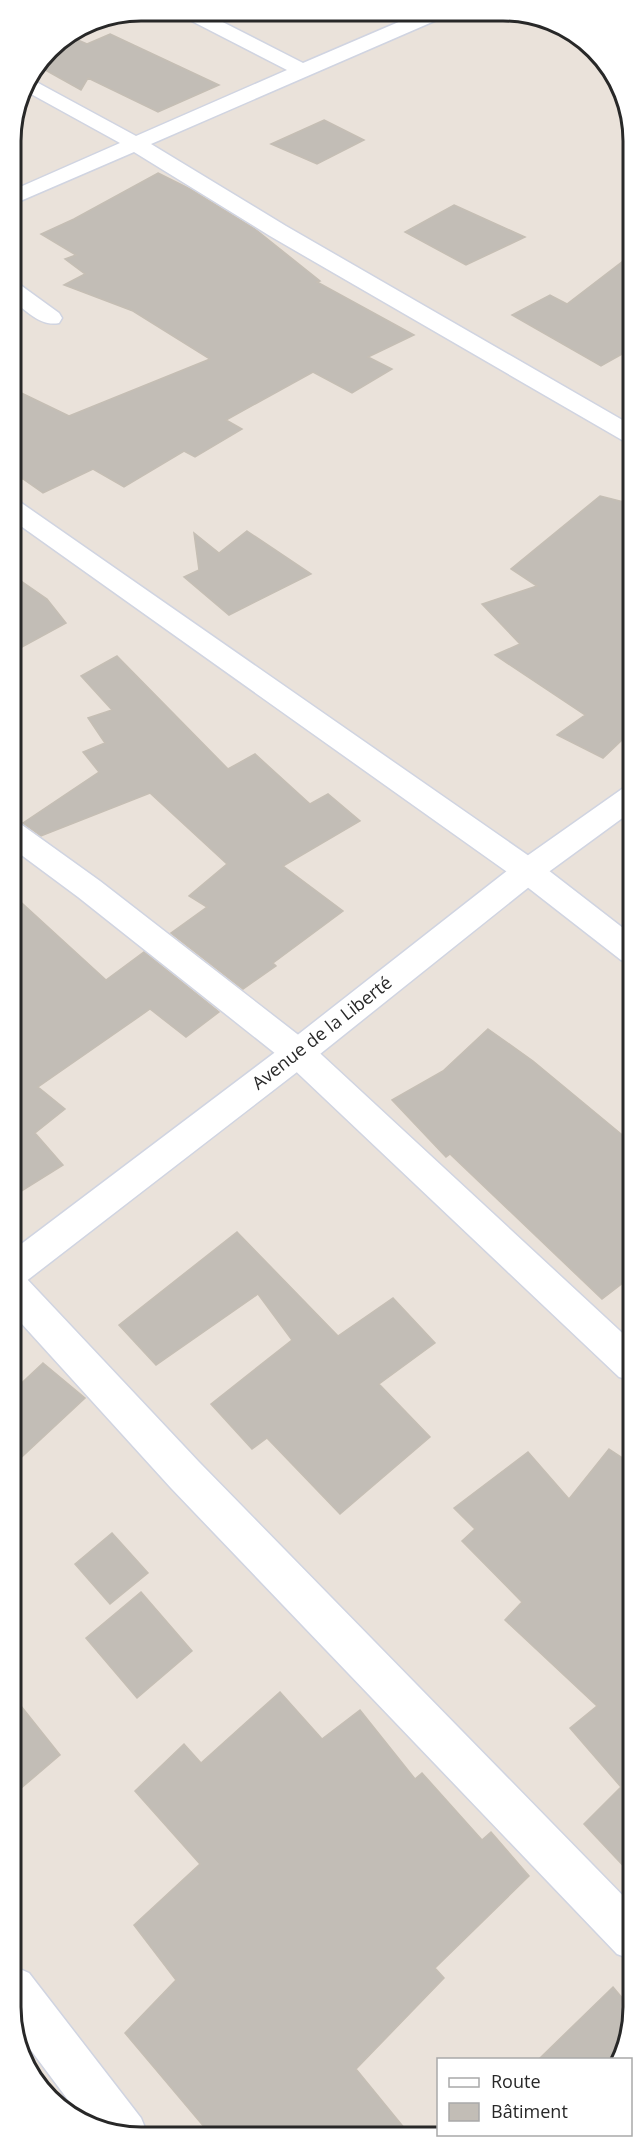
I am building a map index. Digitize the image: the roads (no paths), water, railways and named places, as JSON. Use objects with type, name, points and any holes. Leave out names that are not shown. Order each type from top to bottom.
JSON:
[{"type":"street","points":[[206,21],[302,70]]},
{"type":"street","points":[[21,195],[418,21]]},
{"type":"street","points":[[34,87],[136,144],[278,231],[623,430]]},
{"type":"street","points":[[21,296],[51,318]]},
{"type":"street","points":[[21,514],[528,871],[623,945]]},
{"type":"street","name":"Avenue de la Liberté","points":[[21,1263],[298,1053],[528,871],[623,802]]},
{"type":"street","points":[[21,840],[298,1053],[623,1356]]},
{"type":"street","points":[[21,1298],[184,1474],[623,1928]]},
{"type":"street","points":[[21,2000],[115,2124]]}]
